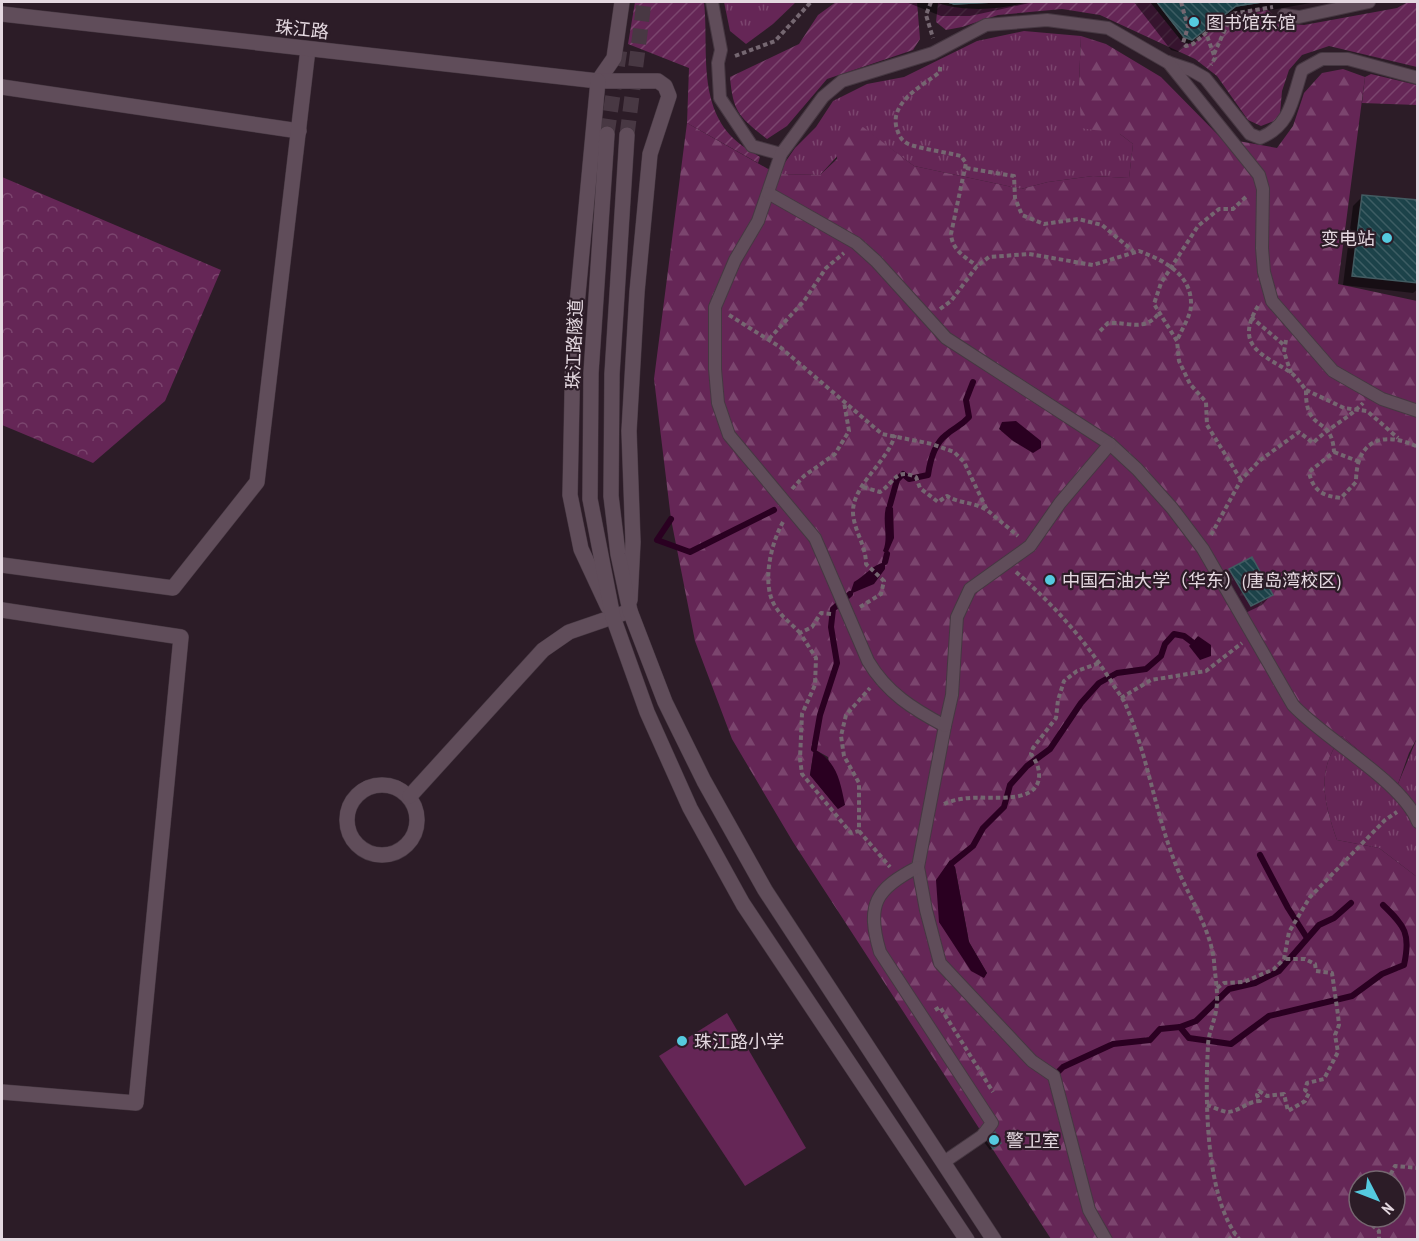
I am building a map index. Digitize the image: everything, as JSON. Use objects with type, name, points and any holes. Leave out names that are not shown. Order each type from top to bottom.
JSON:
[{"type":"street","points":[[622,2],[614,58],[598,81],[593,112],[573,347],[570,495],[581,549],[613,617],[648,712],[690,808],[743,904],[967,1239]]},
{"type":"street","name":"珠江路","points":[[2,14],[598,81],[657,81],[666,86],[669,96],[650,154],[637,292],[629,431],[633,542],[630,611]]},
{"type":"street","points":[[2,565],[173,588],[257,482],[308,49]]},
{"type":"street","points":[[2,87],[298,130]]},
{"type":"street","name":"珠江路隧道","points":[[607,134],[591,373],[590,499],[599,556],[613,617]]},
{"type":"street","points":[[627,135],[612,374],[611,496],[618,554],[630,611],[665,702],[704,781],[765,890],[994,1239]]},
{"type":"street","points":[[2,610],[181,637],[136,1103],[2,1092]]},
{"type":"street","points":[[410,796],[543,650],[569,632],[630,611]]},
{"type":"street","points":[[377,785],[389,785],[410,796],[417,820],[415,832],[399,852],[376,855],[364,851],[353,841],[347,829],[347,815],[353,803],[364,791],[377,785]]},
{"type":"lane","points":[[712,2],[721,50],[718,63],[720,98],[752,146],[781,154]]},
{"type":"lane","points":[[1284,15],[1299,17],[1369,2]]},
{"type":"lane","points":[[945,726],[895,696],[879,680],[868,661],[816,538],[729,435],[718,403],[715,369],[716,308],[735,260],[758,221],[781,154],[823,97],[842,81],[935,51],[986,25],[1047,20],[1108,28],[1167,62],[1191,70],[1205,78],[1250,134],[1260,138],[1277,131],[1286,118],[1302,70],[1322,59],[1348,59],[1418,78]]},
{"type":"lane","points":[[1167,62],[1250,161],[1259,175],[1263,189],[1264,272],[1272,301],[1333,371],[1372,394],[1418,411]]},
{"type":"lane","points":[[768,193],[856,243],[946,338],[1110,444],[1137,469],[1172,508],[1203,549],[1293,705],[1307,720],[1374,771],[1407,805],[1418,822]]},
{"type":"lane","points":[[1106,1239],[1089,1210],[1054,1076],[983,1011],[940,963],[926,910],[918,867],[927,811],[939,769],[952,695],[957,617],[970,589],[1008,564],[1030,546],[1060,503],[1110,444]]},
{"type":"lane","points":[[918,867],[885,887],[872,915],[880,952],[992,1123],[982,1136],[944,1162]]},
{"type":"path","points":[[718,63],[775,41],[811,2]]},
{"type":"path","points":[[930,2],[926,15],[940,72],[912,92],[902,103],[895,126],[900,138],[908,145],[962,156],[966,168],[951,234],[956,248],[977,266]]},
{"type":"path","points":[[1181,2],[1188,27],[1183,43],[1186,46],[1193,44],[1206,33],[1213,49],[1215,58],[1205,78]]},
{"type":"path","points":[[966,168],[1014,176],[1015,198],[1022,215],[1044,224],[1078,219],[1102,225],[1133,251]]},
{"type":"path","points":[[1241,480],[1207,425],[1206,402],[1186,377],[1179,361],[1177,341],[1154,304],[1161,283],[1198,226],[1219,209],[1233,208],[1246,196],[1263,189]]},
{"type":"path","points":[[769,339],[804,300],[826,268],[856,243]]},
{"type":"path","points":[[924,313],[943,309],[977,266],[989,257],[1029,254],[1094,265],[1114,261],[1139,250],[1173,265],[1187,289],[1191,306],[1177,341]]},
{"type":"path","points":[[1272,301],[1260,303],[1251,317],[1249,336],[1260,355],[1292,373],[1306,390],[1344,408],[1367,411],[1399,438],[1418,447]]},
{"type":"path","points":[[716,308],[769,339],[882,434],[896,435],[954,452],[964,462],[987,510]]},
{"type":"path","points":[[1100,331],[1108,323],[1143,326],[1152,323],[1159,313]]},
{"type":"path","points":[[1251,317],[1285,345]]},
{"type":"path","points":[[1292,373],[1285,345],[1286,339],[1296,328]]},
{"type":"path","points":[[1306,390],[1305,407],[1310,418],[1327,429],[1333,438],[1334,452]]},
{"type":"path","points":[[1203,549],[1241,480],[1259,461],[1299,432],[1313,443],[1327,429],[1357,410],[1372,394]]},
{"type":"path","points":[[782,500],[804,476],[835,454],[849,432],[844,401]]},
{"type":"path","points":[[800,633],[812,627],[821,613],[849,614],[881,594],[884,581],[866,564],[866,549],[854,514],[862,487],[891,450],[896,435]]},
{"type":"path","points":[[1334,452],[1309,472],[1312,485],[1324,496],[1341,498],[1356,482],[1356,472],[1367,447],[1378,440],[1399,438]]},
{"type":"path","points":[[1334,452],[1360,462]]},
{"type":"path","points":[[862,487],[880,492],[890,485],[897,475],[905,472],[916,477],[920,488],[938,502],[947,496],[956,501],[972,502],[987,510],[1030,546]]},
{"type":"path","points":[[791,510],[771,549],[769,580],[775,607],[800,633],[816,658],[815,684],[802,714],[800,759],[802,774],[851,833],[859,831]]},
{"type":"path","points":[[1008,564],[1048,600],[1099,663],[1127,706],[1142,750],[1161,825],[1179,874],[1209,940],[1217,1007],[1208,1043],[1207,1105],[1215,1188],[1235,1234],[1240,1239]]},
{"type":"path","points":[[1121,698],[1151,680],[1206,671],[1228,652],[1253,637]]},
{"type":"path","points":[[927,811],[951,800],[1026,794],[1037,784],[1040,775],[1039,765],[1031,754],[1033,748],[1056,718],[1058,700],[1064,681],[1077,671],[1099,663]]},
{"type":"path","points":[[879,680],[857,700],[846,714],[841,736],[844,756],[859,783],[859,831],[899,877]]},
{"type":"path","points":[[1216,991],[1224,983],[1244,982],[1274,969],[1284,959],[1289,932],[1310,897],[1385,820],[1407,805]]},
{"type":"path","points":[[1207,1105],[1226,1112],[1235,1110],[1252,1101],[1260,1101],[1257,1095],[1259,1091],[1267,1096],[1284,1094],[1288,1112],[1305,1101],[1309,1093],[1305,1089],[1307,1083],[1324,1079],[1338,1052],[1335,1035],[1339,1024],[1332,973],[1316,971],[1315,964],[1305,959],[1284,959]]},
{"type":"path","points":[[1393,1169],[1395,1166],[1418,1168]]},
{"type":"path","points":[[1228,1239],[1235,1234]]},
{"type":"green space","points":[[635,2],[704,2],[707,73],[714,108],[722,124],[733,138],[760,157],[758,163],[687,123],[689,68],[628,44]]},
{"type":"green space","points":[[724,2],[796,2],[773,24],[746,44],[730,31]]},
{"type":"green space","points":[[836,2],[917,2],[920,39],[913,50],[827,79],[787,126],[767,139],[739,113],[733,98],[730,77],[799,44],[818,15]]},
{"type":"green space","points":[[1028,2],[1150,2],[1183,43],[1193,44],[1232,14],[1265,7],[1281,23],[1304,25],[1397,8],[1408,2],[1417,2],[1417,67],[1329,46],[1302,55],[1289,70],[1282,91],[1280,114],[1274,121],[1261,126],[1248,120],[1217,76],[1195,59],[1100,15],[1062,9],[998,15],[946,30],[936,22],[938,3],[960,8],[983,9]]},
{"type":"green space","points":[[1024,31],[1081,36],[1079,83],[1120,134],[1133,144],[1129,178],[1093,176],[1048,182],[1021,189],[914,166],[863,128],[820,175],[777,174],[795,148],[816,127],[833,101],[867,84],[904,77],[977,41]]},
{"type":"green space","name":"中国石油大学（华东）(唐岛湾校区)","points":[[1081,36],[1106,44],[1161,77],[1221,138],[1277,148],[1293,126],[1304,93],[1322,73],[1343,69],[1365,77],[1338,284],[1417,301],[1417,738],[1398,784],[1342,736],[1328,762],[1324,787],[1328,813],[1337,840],[1379,848],[1417,877],[1417,1239],[1051,1239],[793,842],[732,739],[695,641],[671,519],[654,379],[687,123],[777,174],[820,175],[837,159],[838,138],[863,127],[914,166],[1021,189],[1048,182],[1093,176],[1129,178],[1133,144],[1120,134],[1081,128],[1079,84]],"holes":[[[1252,557],[1273,595],[1251,606],[1230,569]],[[814,749],[828,757],[838,809],[810,775]],[[955,867],[969,942],[987,973],[984,977],[939,922]]]},
{"type":"green space","points":[[1371,74],[1417,85],[1417,105],[1362,103],[1365,77]]},
{"type":"green space","points":[[2,177],[221,270],[165,401],[93,463],[2,425]]},
{"type":"green space","points":[[1342,736],[1398,784],[1417,738],[1417,877],[1379,848],[1337,840],[1328,813],[1325,774],[1328,762]]},
{"type":"green space","points":[[727,1013],[806,1148],[745,1186],[659,1056]]},
{"type":"shaded area","points":[[1016,421],[1041,441],[1041,448],[1033,453],[999,429],[1002,422]]},
{"type":"shaded area","points":[[890,505],[893,508],[894,538],[887,554],[883,551],[885,513],[886,507]]},
{"type":"shaded area","points":[[885,562],[885,569],[874,584],[850,594],[854,582]]},
{"type":"shaded area","points":[[1198,636],[1211,645],[1211,656],[1200,660],[1189,646]]},
{"type":"shaded area","points":[[814,749],[828,760],[836,772],[845,805],[838,809],[810,775]]},
{"type":"shaded area","points":[[950,860],[955,867],[969,942],[987,973],[984,978],[971,971],[939,922],[936,880]]},
{"type":"building","points":[[948,2],[994,2],[954,4]]},
{"type":"building","points":[[948,2],[994,2],[954,4]]},
{"type":"building","name":"图书馆东馆","points":[[1157,2],[1262,2],[1236,6],[1192,40],[1184,37]]},
{"type":"building","name":"图书馆东馆","points":[[1157,2],[1262,2],[1236,6],[1192,40],[1184,37]]},
{"type":"building","name":"变电站","points":[[1362,195],[1418,200],[1418,283],[1352,276]]},
{"type":"building","points":[[1252,557],[1273,595],[1251,606],[1229,569]]},
{"type":"building","name":"警卫室","points":[[995,1132],[1001,1143],[993,1149],[986,1138]]},
{"type":"waterway","points":[[890,505],[897,480],[903,474],[909,479],[928,475],[931,459],[938,443],[969,417],[966,400],[973,382]]},
{"type":"waterway","points":[[671,519],[657,540],[690,552],[774,510]]},
{"type":"waterway","points":[[885,562],[887,554]]},
{"type":"waterway","points":[[814,749],[820,715],[837,663],[831,627],[833,609],[850,594]]},
{"type":"waterway","points":[[952,863],[973,846],[983,828],[1004,807],[1010,785],[1027,766],[1050,749],[1081,703],[1099,683],[1117,673],[1146,669],[1161,656],[1165,644],[1174,634],[1184,636],[1192,642]]},
{"type":"waterway","points":[[1260,855],[1307,938]]},
{"type":"waterway","points":[[1180,1027],[1196,1021],[1229,989],[1255,983],[1279,971],[1319,925],[1334,918],[1351,903]]},
{"type":"waterway","points":[[1054,1076],[1063,1067],[1113,1044],[1150,1040],[1160,1029],[1180,1027],[1189,1038],[1231,1044],[1269,1016],[1352,996],[1382,974],[1404,965],[1407,946],[1404,931],[1397,919],[1383,905]]},
{"type":"tunnel","points":[[627,135],[644,2]]},
{"type":"tunnel","points":[[607,134],[620,49]]},
{"type":"place","name":"图书馆东馆","points":[[1194,22]]},
{"type":"place","name":"变电站","points":[[1387,238]]},
{"type":"place","name":"中国石油大学（华东）(唐岛湾校区)","points":[[1050,580]]},
{"type":"place","name":"珠江路小学","points":[[682,1041]]},
{"type":"place","name":"警卫室","points":[[994,1140]]}]
